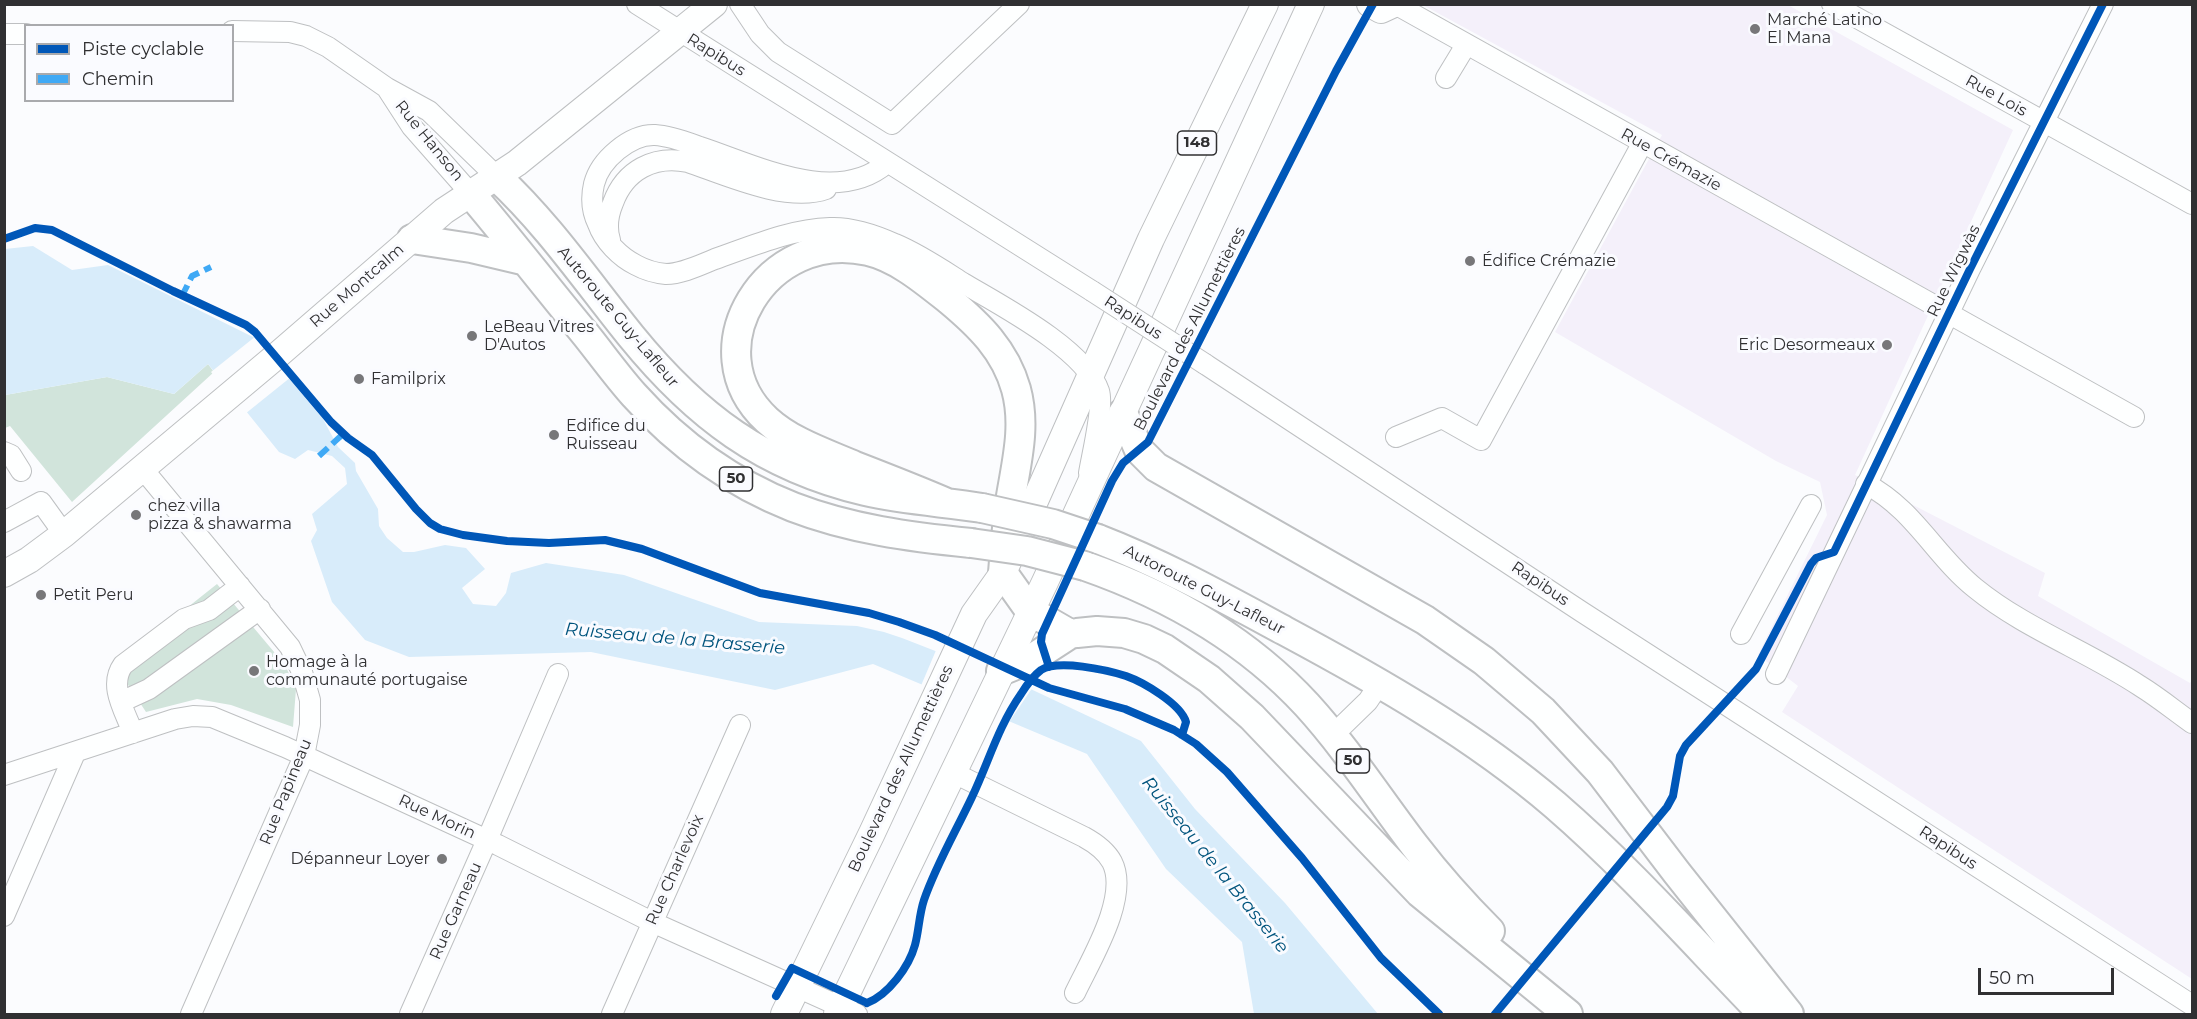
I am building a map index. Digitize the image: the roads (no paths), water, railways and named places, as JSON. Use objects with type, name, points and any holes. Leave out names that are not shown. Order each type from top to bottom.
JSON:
[{"type":"highway","name":"Autoroute Guy-Lafleur","points":[[496,177],[529,209],[664,375],[692,403],[726,429],[769,455],[828,480],[885,495],[982,508],[1053,524],[1098,539],[1148,559],[1197,584],[1380,683],[1466,737],[1557,807],[1642,888],[1763,1014]]},
{"type":"highway","name":"Autoroute Guy-Lafleur","points":[[471,194],[647,409],[689,447],[730,476],[777,500],[839,522],[886,533],[1027,551],[1085,566],[1163,598],[1236,642],[1290,688],[1333,735],[1444,881],[1498,940],[1574,1014]]},
{"type":"highway","points":[[412,239],[471,248],[526,261]]},
{"type":"highway","points":[[947,503],[795,439],[767,420],[747,393],[739,371],[738,348],[741,324],[750,302],[762,284],[780,267],[811,252],[836,247],[878,254],[925,281],[977,324],[996,346],[1016,388],[1021,424],[1003,573],[1030,611],[1070,634]]},
{"type":"highway","points":[[1123,413],[1139,450],[1156,467],[1425,620],[1484,661],[1543,711],[1600,772],[1789,1014]]},
{"type":"highway","points":[[1011,663],[1044,652],[1070,634],[1106,631],[1144,639],[1176,656],[1209,679],[1252,717],[1420,894],[1568,1014]]},
{"type":"main road","name":"Rue Montcalm","points":[[4,574],[29,560],[64,534],[280,353],[444,211],[522,159],[714,4]]},
{"type":"main road","name":"Boulevard des Allumettières","points":[[784,1014],[974,614],[1003,573],[1170,199],[1265,4]]},
{"type":"main road","points":[[1308,9],[1331,4]]},
{"type":"main road","name":"Boulevard des Allumettières","points":[[845,1012],[978,720],[1011,663],[1030,611],[1308,9]]},
{"type":"street","name":"Rapibus","points":[[637,4],[1092,291],[1582,612],[2193,1005]]},
{"type":"street","points":[[740,4],[760,34],[778,52],[892,124],[1019,4]]},
{"type":"street","name":"Rue Lois","points":[[1832,4],[2193,204]]},
{"type":"street","name":"Rue Wìgwàs","points":[[1776,674],[1948,315],[2103,4]]},
{"type":"street","name":"Rue Crémazie","points":[[1388,5],[1466,45],[2134,417]]},
{"type":"street","name":"Rue Hanson","points":[[234,31],[282,31],[306,36],[338,54],[387,88],[429,111],[496,177]]},
{"type":"street","points":[[4,34],[24,34]]},
{"type":"street","points":[[1446,78],[1466,45]]},
{"type":"street","name":"Rue Hanson","points":[[387,88],[412,127],[471,194]]},
{"type":"street","points":[[838,183],[799,179],[680,140],[662,136],[646,136],[626,145],[611,156],[594,181],[592,196],[594,216],[605,238],[630,262],[655,272],[674,273],[808,230],[834,228],[857,231],[898,245],[1045,333],[1072,355],[1090,376],[1099,392],[1101,404],[1085,496]]},
{"type":"street","points":[[1396,437],[1442,418],[1481,440],[1642,144]]},
{"type":"street","points":[[617,250],[609,238],[608,225],[615,198],[628,177],[652,162],[664,160],[688,162],[784,192],[813,192],[838,183],[860,179],[887,163]]},
{"type":"street","points":[[781,237],[836,247]]},
{"type":"street","points":[[4,452],[11,455],[21,471]]},
{"type":"street","name":"Rue Papineau","points":[[142,468],[290,647],[307,686],[311,713],[304,756],[191,1014]]},
{"type":"street","points":[[1866,484],[1911,518],[1973,587],[1996,604],[2140,686],[2186,718]]},
{"type":"street","points":[[4,522],[41,502],[64,534]]},
{"type":"street","points":[[1741,634],[1811,505]]},
{"type":"street","points":[[134,733],[115,691],[119,670],[128,660],[184,620],[209,610],[240,586]]},
{"type":"street","points":[[115,691],[150,689],[260,609]]},
{"type":"street","name":"Rue Garneau","points":[[410,1014],[488,840],[558,674]]},
{"type":"street","points":[[1333,735],[1368,701],[1380,683]]},
{"type":"street","name":"Rue Morin","points":[[4,775],[175,719],[193,716],[212,717],[304,756],[488,840],[652,922],[798,988],[845,1012]]},
{"type":"street","name":"Rue Charlevoix","points":[[612,1014],[740,725]]},
{"type":"street","points":[[4,916],[75,753]]},
{"type":"street","points":[[954,773],[1084,837],[1096,844],[1111,861],[1116,884],[1113,907],[1075,993]]},
{"type":"water","name":"Ruisseau de la Brasserie","points":[[33,246],[72,270],[108,265],[255,338],[323,419],[338,447],[355,463],[356,471],[378,509],[379,526],[387,538],[403,552],[414,552],[445,545],[466,548],[485,569],[462,588],[473,604],[496,606],[506,593],[511,573],[546,563],[624,575],[759,622],[857,626],[884,632],[1020,684],[1141,741],[1195,809],[1285,903],[1378,1014],[1254,1014],[1242,942],[1166,869],[1087,754],[873,664],[775,690],[591,652],[409,657],[365,640],[332,602],[311,541],[317,530],[312,514],[347,484],[345,468],[332,456],[308,450],[295,459],[279,452],[208,364],[174,394],[107,377],[5,395],[5,249]]},
{"type":"place","name":"Marché Latino El Mana","points":[[1755,29]]},
{"type":"place","name":"Édifice Crémazie","points":[[1470,261]]},
{"type":"place","name":"LeBeau Vitres D'Autos","points":[[472,336]]},
{"type":"place","name":"Eric Desormeaux","points":[[1887,345]]},
{"type":"place","name":"Familprix","points":[[359,379]]},
{"type":"place","name":"Edifice du Ruisseau","points":[[554,435]]},
{"type":"place","name":"chez villa pizza & shawarma","points":[[136,515]]},
{"type":"place","name":"Petit Peru","points":[[41,595]]},
{"type":"place","name":"Homage à la communauté portugaise","points":[[254,671]]},
{"type":"place","name":"Dépanneur Loyer","points":[[442,859]]}]
